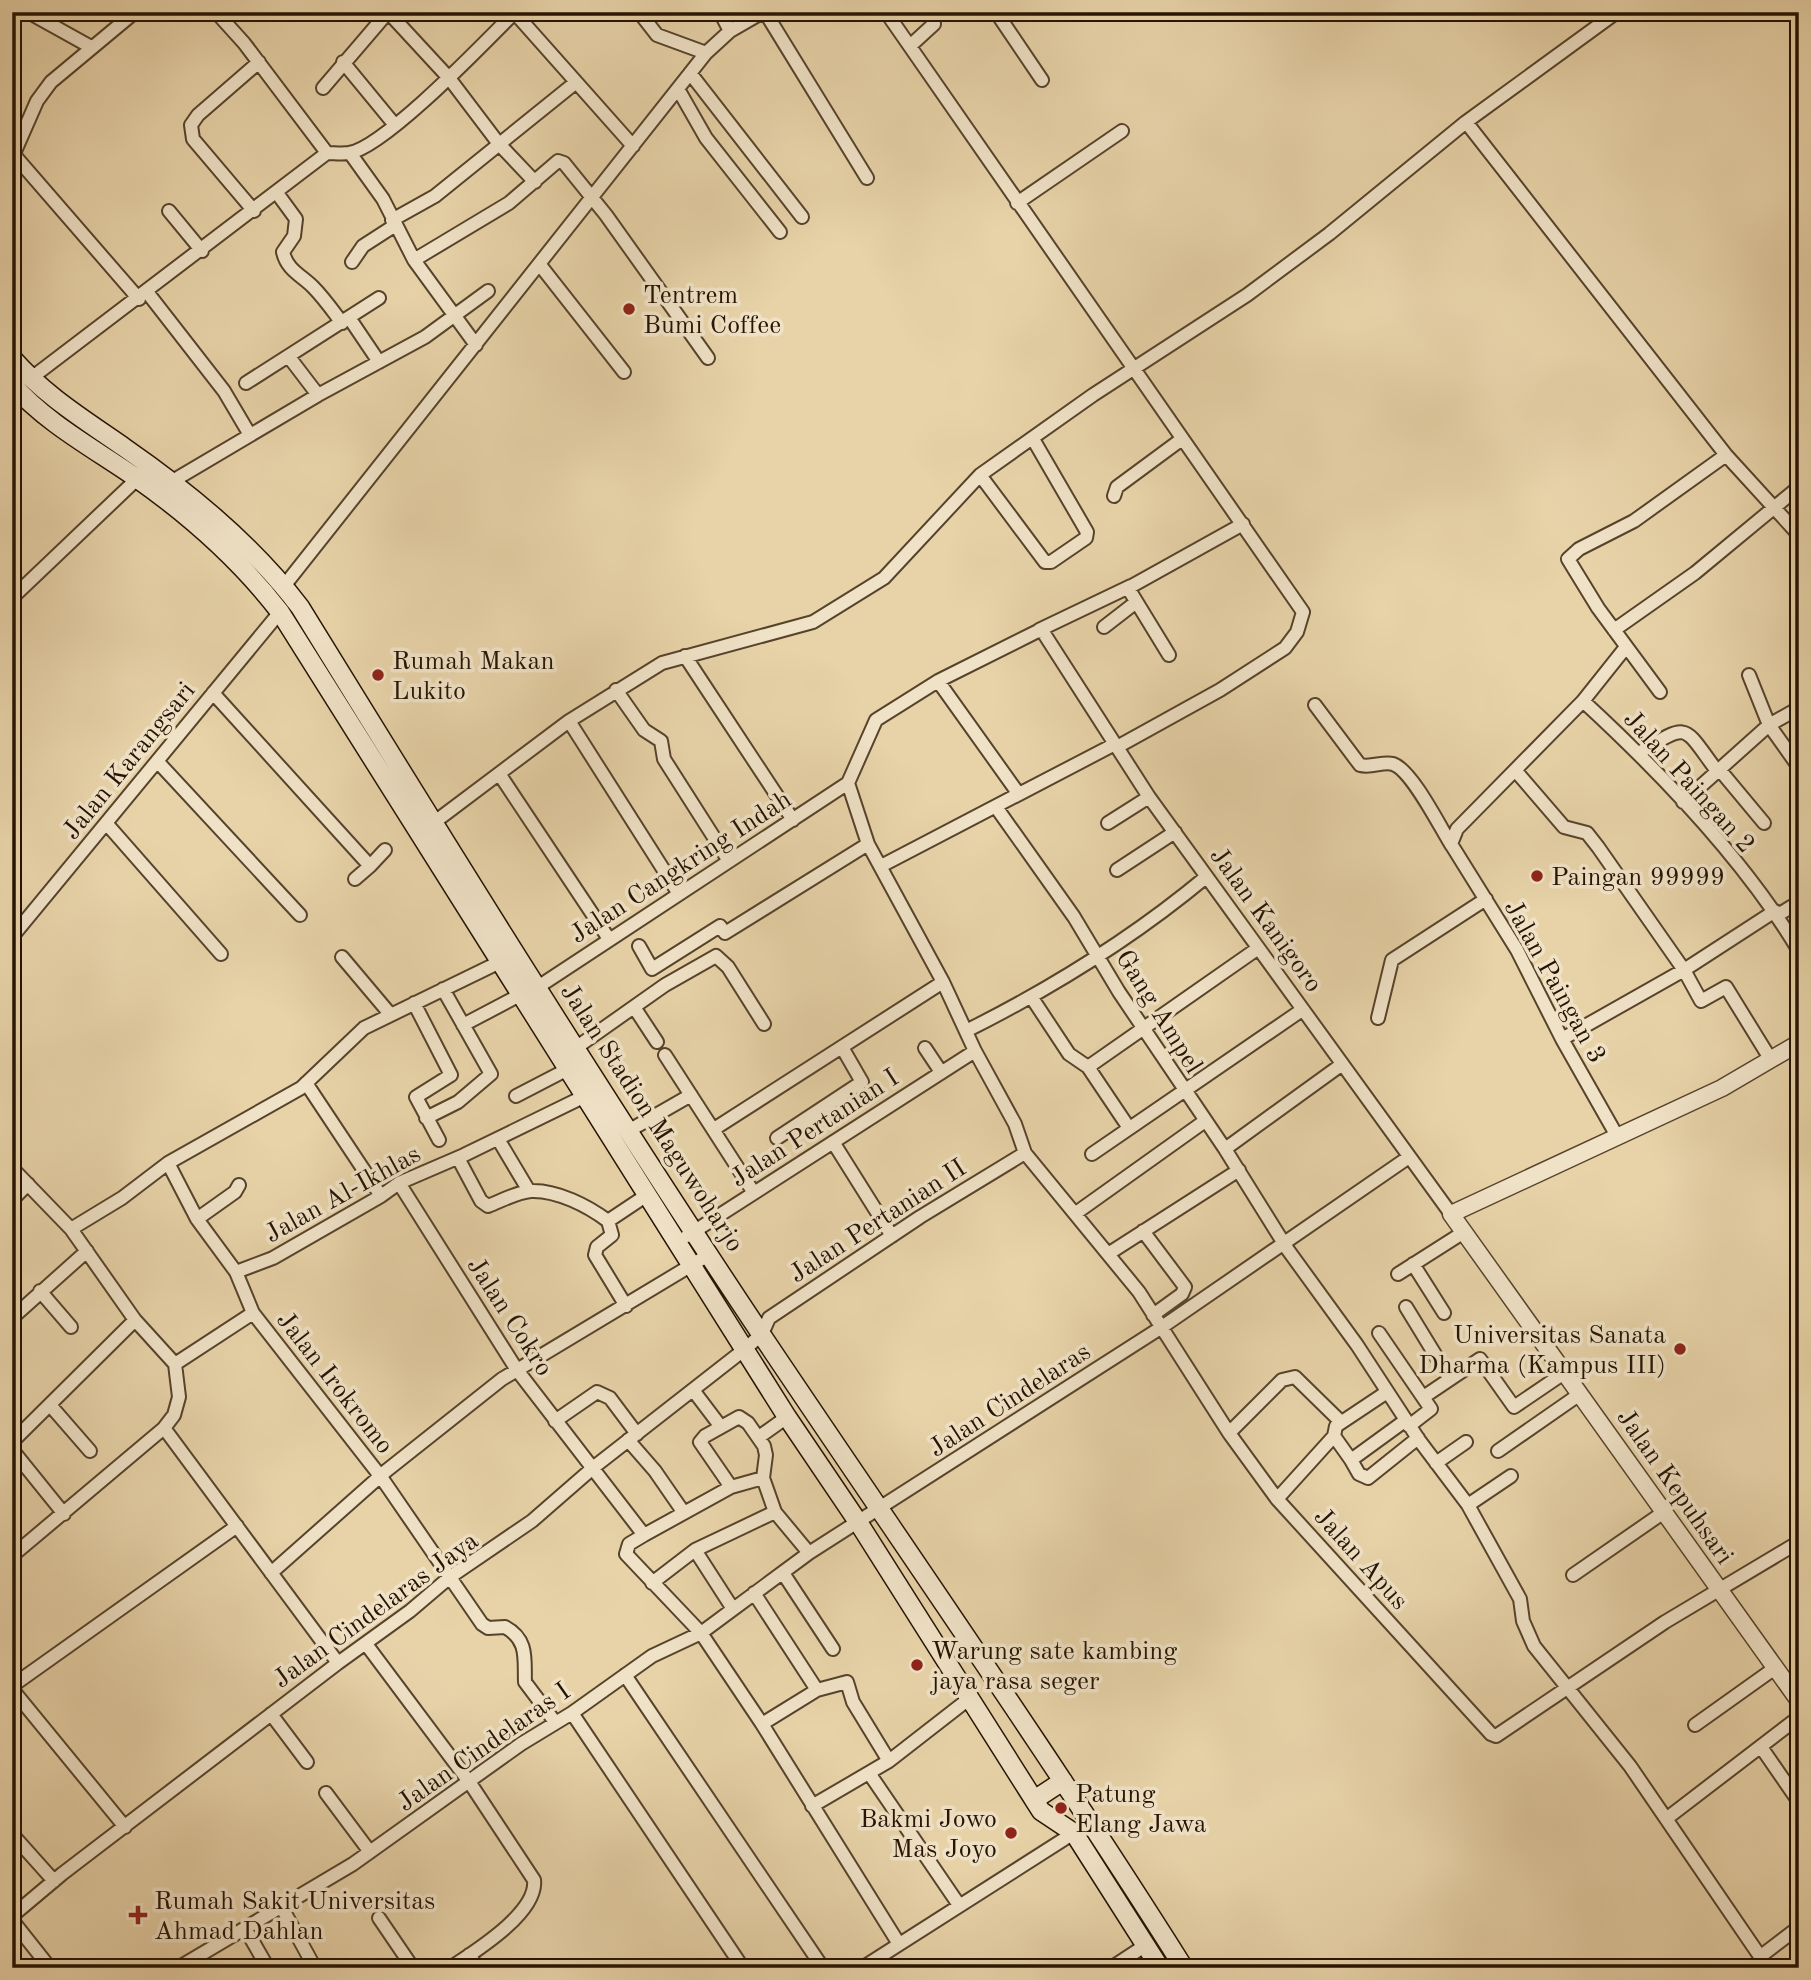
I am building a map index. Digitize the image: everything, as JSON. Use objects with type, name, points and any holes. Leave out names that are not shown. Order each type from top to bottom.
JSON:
[{"type":"main road","name":"Jalan Stadion Maguwoharjo","points":[[12,358],[50,397],[171,482],[233,545],[279,612],[322,660],[432,824],[508,958],[520,995],[787,1417],[858,1522],[1034,1800],[1048,1818],[1068,1827],[1074,1833],[1160,1968]]},
{"type":"main road","name":"Jalan Stadion Maguwoharjo","points":[[12,384],[27,401],[58,426],[233,545],[284,586],[322,660],[508,958],[538,987],[762,1334],[1092,1821],[1184,1968]]},
{"type":"main road","points":[[1034,1800],[1063,1781]]},
{"type":"street","points":[[28,12],[91,47]]},
{"type":"street","points":[[135,12],[51,82],[37,101],[14,157],[143,296],[224,391],[250,435]]},
{"type":"street","points":[[216,12],[259,62],[327,153]]},
{"type":"street","points":[[323,88],[388,12],[449,78],[499,144],[535,183]]},
{"type":"street","points":[[30,379],[143,296],[327,153],[350,153],[367,145],[449,78],[515,12],[633,146]]},
{"type":"street","points":[[639,12],[657,36],[706,53]]},
{"type":"street","points":[[720,12],[730,31]]},
{"type":"street","points":[[284,586],[706,53],[730,31],[764,12],[867,178]]},
{"type":"street","points":[[881,866],[1220,690],[1285,648],[1297,632],[1303,617],[1300,606],[886,12]]},
{"type":"street","points":[[910,46],[934,24],[930,12]]},
{"type":"street","points":[[996,12],[1042,80]]},
{"type":"street","points":[[432,824],[569,721],[662,663],[813,622],[884,578],[980,475],[1248,295],[1466,122],[1617,12]]},
{"type":"street","points":[[254,211],[193,139],[191,125],[198,115],[259,62]]},
{"type":"street","points":[[343,62],[394,124]]},
{"type":"street","points":[[690,73],[802,218]]},
{"type":"street","points":[[352,261],[363,246],[435,196],[575,83]]},
{"type":"street","points":[[678,89],[706,138],[780,232]]},
{"type":"street","points":[[1466,122],[1726,456],[1799,535]]},
{"type":"street","points":[[1017,203],[1122,131]]},
{"type":"street","points":[[350,153],[383,199],[414,260],[476,345]]},
{"type":"street","points":[[414,260],[509,203],[558,161],[564,163],[592,198],[708,358]]},
{"type":"street","points":[[277,193],[296,219],[294,236],[283,252],[285,259],[293,271],[346,321],[379,362]]},
{"type":"street","points":[[169,211],[202,251]]},
{"type":"street","points":[[540,265],[624,372]]},
{"type":"street","points":[[171,482],[318,395],[425,337],[488,291]]},
{"type":"street","points":[[246,383],[379,298]]},
{"type":"street","points":[[289,357],[318,395]]},
{"type":"street","points":[[980,475],[1045,562],[1051,562],[1086,538],[1087,532],[1033,439]]},
{"type":"street","points":[[1114,496],[1117,487],[1182,439]]},
{"type":"street","points":[[1660,692],[1614,631],[1568,559],[1579,549],[1634,520],[1726,456]]},
{"type":"street","points":[[12,598],[137,479]]},
{"type":"street","points":[[1614,631],[1680,581],[1695,573],[1799,487]]},
{"type":"street","points":[[1025,1153],[1015,1124],[975,1051],[943,982],[867,844],[848,783],[876,720],[938,681],[1131,586],[1243,524]]},
{"type":"street","points":[[1131,586],[1128,590],[1135,604],[1168,655]]},
{"type":"street","points":[[1104,627],[1135,604]]},
{"type":"street","name":"Jalan Karangsari","points":[[12,937],[279,612]]},
{"type":"street","name":"Jalan Kanigoro","points":[[1039,630],[1149,797],[1464,1232]]},
{"type":"street","points":[[1452,848],[1457,830],[1583,701],[1626,648]]},
{"type":"street","points":[[685,656],[793,820]]},
{"type":"street","points":[[1749,675],[1769,725],[1796,763]]},
{"type":"street","points":[[938,681],[1018,793]]},
{"type":"street","points":[[616,690],[644,730],[661,741],[664,759],[729,861]]},
{"type":"street","points":[[213,693],[370,866]]},
{"type":"street","name":"Jalan Paingan 2","points":[[1583,701],[1639,753],[1683,802],[1776,913],[1799,950]]},
{"type":"street","name":"Jalan Paingan 3","points":[[1315,705],[1360,765],[1394,764],[1404,772],[1425,799],[1542,996],[1562,1039],[1617,1136]]},
{"type":"street","points":[[1683,802],[1769,725],[1799,708]]},
{"type":"street","points":[[569,721],[679,894]]},
{"type":"street","points":[[1639,753],[1671,732],[1682,732],[1692,737],[1764,823]]},
{"type":"street","points":[[157,761],[300,915]]},
{"type":"street","points":[[1515,771],[1564,827],[1587,833],[1631,890],[1685,970],[1701,1001],[1726,987],[1771,1060]]},
{"type":"street","points":[[500,775],[609,939]]},
{"type":"street","name":"Jalan Cangkring Indah","points":[[538,987],[848,783]]},
{"type":"street","points":[[1108,823],[1149,797]]},
{"type":"street","name":"Gang Ampel","points":[[996,807],[1097,954],[1283,1241],[1418,1438],[1468,1505],[1520,1599],[1523,1621],[1534,1646],[1666,1819],[1768,1968]]},
{"type":"street","points":[[106,823],[221,954]]},
{"type":"street","points":[[1117,870],[1175,832]]},
{"type":"street","points":[[652,969],[720,926],[724,933],[867,844]]},
{"type":"street","points":[[355,879],[385,850]]},
{"type":"street","points":[[966,1031],[1032,998],[1157,918],[1206,877]]},
{"type":"street","points":[[1378,1018],[1392,960],[1486,900]]},
{"type":"street","points":[[1562,1039],[1799,902]]},
{"type":"street","points":[[639,946],[652,969],[666,985]]},
{"type":"street","points":[[1088,1068],[1257,949]]},
{"type":"street","points":[[576,1047],[666,985],[716,956],[728,967],[764,1024]]},
{"type":"street","points":[[342,957],[390,1014]]},
{"type":"street","points":[[71,1229],[122,1198],[168,1163],[246,1121],[306,1083],[364,1028],[508,958]]},
{"type":"street","points":[[713,1129],[843,1049],[943,982]]},
{"type":"street","points":[[426,1118],[458,1102],[491,1074],[443,989]]},
{"type":"street","points":[[463,1025],[520,995]]},
{"type":"street","points":[[1032,998],[1069,1054],[1088,1068],[1129,1128]]},
{"type":"street","points":[[414,1003],[451,1075],[416,1097],[439,1140]]},
{"type":"street","points":[[635,1007],[657,1042]]},
{"type":"street","points":[[1092,1154],[1302,1010]]},
{"type":"street","points":[[1451,1214],[1722,1088],[1799,1043]]},
{"type":"street","points":[[925,1048],[941,1072]]},
{"type":"street","points":[[777,1138],[862,1082],[843,1049]]},
{"type":"street","name":"Jalan Pertanian I","points":[[677,1242],[975,1051]]},
{"type":"street","points":[[665,1055],[754,1192]]},
{"type":"street","points":[[1225,1149],[1342,1065]]},
{"type":"street","points":[[516,1096],[568,1069]]},
{"type":"street","points":[[306,1083],[381,1196]]},
{"type":"street","points":[[630,1130],[691,1095]]},
{"type":"street","name":"Jalan Al-Ikhlas","points":[[236,1272],[273,1258],[399,1183],[458,1158],[585,1096]]},
{"type":"street","points":[[1076,1213],[1205,1121]]},
{"type":"street","points":[[498,1139],[529,1191]]},
{"type":"street","points":[[833,1142],[892,1236]]},
{"type":"street","name":"Jalan Apus","points":[[1025,1153],[1076,1213],[1162,1327],[1229,1433],[1277,1499],[1490,1734],[1496,1736],[1567,1687]]},
{"type":"street","name":"Jalan Pertanian II","points":[[762,1334],[769,1318],[892,1236],[1025,1153]]},
{"type":"street","name":"Jalan Cindelaras","points":[[858,1522],[1162,1327],[1283,1241],[1409,1157]]},
{"type":"street","points":[[458,1158],[486,1205],[529,1191],[550,1194],[590,1208],[608,1221],[612,1235],[597,1247],[595,1255],[626,1306]]},
{"type":"street","points":[[168,1163],[197,1219],[236,1272]]},
{"type":"street","points":[[12,1168],[71,1229],[135,1320],[175,1364],[179,1397],[174,1415],[164,1429],[12,1556]]},
{"type":"street","points":[[1108,1254],[1239,1170]]},
{"type":"street","name":"Jalan Cokro","points":[[399,1183],[517,1370],[644,1535]]},
{"type":"street","points":[[12,1200],[28,1184]]},
{"type":"street","points":[[197,1219],[235,1192],[239,1185]]},
{"type":"street","points":[[608,1221],[648,1195]]},
{"type":"street","points":[[1143,1231],[1185,1287],[1182,1294],[1153,1315]]},
{"type":"street","points":[[1398,1274],[1464,1232]]},
{"type":"street","name":"Jalan Kepuhsari","points":[[1464,1232],[1799,1701]]},
{"type":"street","points":[[12,1318],[87,1251]]},
{"type":"street","name":"Jalan Irokromo","points":[[236,1272],[253,1313],[381,1477],[517,1370],[710,1254]]},
{"type":"street","points":[[1413,1264],[1444,1313]]},
{"type":"street","points":[[40,1291],[71,1327]]},
{"type":"street","points":[[1406,1307],[1450,1379]]},
{"type":"street","points":[[175,1364],[253,1313]]},
{"type":"street","points":[[64,1514],[12,1449],[13,1441],[135,1320]]},
{"type":"street","points":[[1350,1460],[1431,1409],[1425,1396],[1379,1333]]},
{"type":"street","name":"Jalan Cindelaras Jaya","points":[[12,1918],[54,1881],[450,1577],[532,1521],[594,1467],[762,1334]]},
{"type":"street","points":[[1425,1396],[1480,1359],[1514,1407],[1564,1373]]},
{"type":"street","points":[[1229,1433],[1278,1384],[1289,1377],[1300,1378],[1341,1422]]},
{"type":"street","points":[[693,1390],[721,1427]]},
{"type":"street","points":[[555,1421],[597,1392],[610,1398],[632,1437],[684,1513]]},
{"type":"street","points":[[1277,1499],[1335,1436],[1336,1426],[1387,1392]]},
{"type":"street","points":[[1499,1451],[1580,1394]]},
{"type":"street","points":[[50,1405],[90,1451]]},
{"type":"street","points":[[731,1487],[700,1444],[703,1438],[738,1417],[748,1423],[759,1437],[766,1455],[763,1478],[775,1511],[808,1553]]},
{"type":"street","points":[[759,1437],[787,1417]]},
{"type":"street","points":[[164,1429],[338,1663]]},
{"type":"street","points":[[1335,1436],[1359,1474],[1368,1478],[1418,1438]]},
{"type":"street","points":[[1436,1463],[1466,1442]]},
{"type":"street","points":[[1468,1505],[1511,1476]]},
{"type":"street","points":[[271,1573],[381,1477],[484,1627],[505,1627],[520,1642],[526,1654],[525,1682],[555,1722]]},
{"type":"street","points":[[763,1478],[731,1487],[644,1535],[629,1544],[626,1554],[701,1633],[762,1724],[899,1944]]},
{"type":"street","points":[[652,1583],[695,1550],[775,1511]]},
{"type":"street","points":[[1573,1575],[1664,1512]]},
{"type":"street","name":"Jalan Cindelaras I","points":[[178,1968],[370,1852],[652,1656],[701,1633],[808,1553],[858,1522]]},
{"type":"street","points":[[125,1828],[12,1687],[237,1526]]},
{"type":"street","points":[[1567,1687],[1665,1622],[1799,1542]]},
{"type":"street","points":[[695,1550],[733,1609]]},
{"type":"street","points":[[783,1573],[833,1648]]},
{"type":"street","points":[[754,1593],[817,1690]]},
{"type":"street","points":[[366,1644],[470,1783],[535,1885],[516,1917],[450,1968]]},
{"type":"street","points":[[1695,1725],[1775,1668]]},
{"type":"street","points":[[625,1675],[823,1968]]},
{"type":"street","points":[[762,1724],[817,1690],[847,1682],[858,1711],[889,1760]]},
{"type":"street","points":[[812,1806],[889,1760],[970,1698]]},
{"type":"street","points":[[572,1713],[743,1968]]},
{"type":"street","points":[[271,1714],[307,1762]]},
{"type":"street","points":[[1666,1819],[1799,1717]]},
{"type":"street","points":[[1761,1747],[1799,1802]]},
{"type":"street","points":[[869,1773],[959,1905]]},
{"type":"street","points":[[326,1793],[370,1852]]},
{"type":"street","points":[[862,1968],[1092,1821]]},
{"type":"street","points":[[12,1834],[54,1881]]},
{"type":"street","points":[[281,1906],[315,1968]]},
{"type":"street","points":[[12,1918],[50,1968]]},
{"type":"street","points":[[379,1918],[413,1968]]},
{"type":"street","points":[[1760,1956],[1799,1927]]},
{"type":"street","points":[[245,1928],[268,1968]]},
{"type":"street","points":[[1111,1968],[1146,1945]]},
{"type":"street","points":[[469,1955],[478,1968]]},
{"type":"place","name":"Tentrem Bumi Coffee","points":[[629,309]]},
{"type":"place","name":"Rumah Makan Lukito","points":[[378,675]]},
{"type":"place","name":"Paingan 99999","points":[[1537,876]]},
{"type":"place","name":"Universitas Sanata Dharma (Kampus III)","points":[[1680,1349]]},
{"type":"place","name":"Warung sate kambing jaya rasa seger","points":[[917,1665]]},
{"type":"place","name":"Patung Elang Jawa","points":[[1061,1808]]},
{"type":"place","name":"Bakmi Jowo Mas Joyo","points":[[1011,1833]]},
{"type":"place","name":"Rumah Sakit Universitas Ahmad Dahlan","points":[[138,1915]]}]
